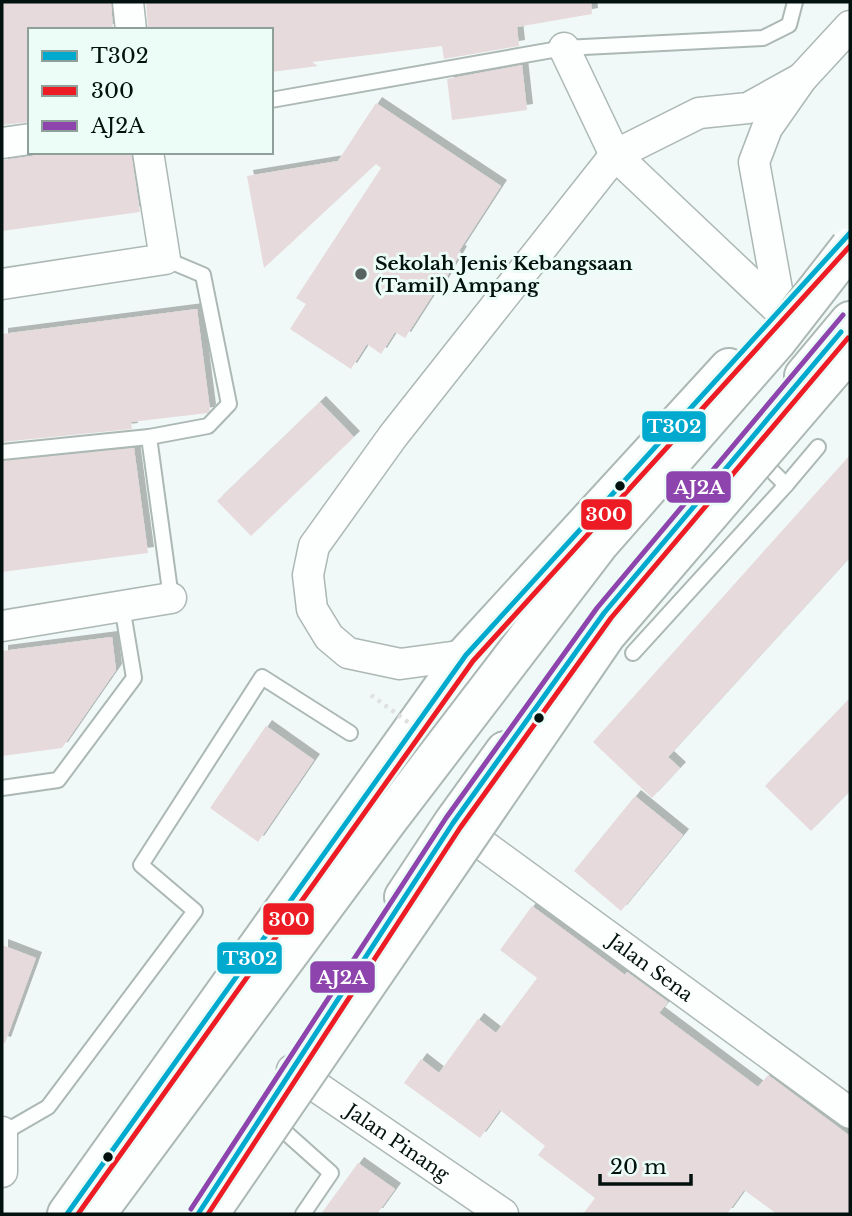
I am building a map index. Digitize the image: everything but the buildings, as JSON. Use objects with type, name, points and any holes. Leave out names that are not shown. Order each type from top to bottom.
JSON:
[{"type":"main road","points":[[67,1214],[466,655],[781,312],[850,233]]},
{"type":"main road","points":[[96,1214],[388,820],[599,544],[776,342],[850,247]]},
{"type":"main road","points":[[781,312],[837,351]]},
{"type":"main road","points":[[209,1214],[606,635],[837,351],[850,321]]},
{"type":"main road","points":[[198,1214],[453,822],[604,613],[746,444],[837,351]]},
{"type":"street","points":[[128,2],[131,28]]},
{"type":"street","points":[[781,312],[754,162],[767,128],[802,78],[850,26]]},
{"type":"street","points":[[564,48],[615,155],[781,312]]},
{"type":"street","points":[[466,655],[400,664],[348,653],[329,637],[312,609],[308,575],[314,546],[393,436],[615,155],[699,113],[748,108],[802,78]]},
{"type":"street","points":[[2,143],[28,139]]},
{"type":"street","points":[[2,284],[165,259],[148,154]]},
{"type":"street","points":[[2,626],[171,598]]},
{"type":"street","name":"Jalan Sena","points":[[453,822],[850,1112]]},
{"type":"street","name":"Jalan Pinang","points":[[292,1070],[503,1214]]},
{"type":"street","points":[[2,1172],[3,1133]]},
{"type":"lane","points":[[273,100],[564,48],[762,38],[789,24],[795,2]]},
{"type":"lane","points":[[2,452],[149,437],[208,426],[229,404],[203,275],[165,259]]},
{"type":"lane","points":[[149,437],[171,598]]},
{"type":"lane","points":[[746,444],[786,485]]},
{"type":"lane","points":[[632,653],[818,447]]},
{"type":"lane","points":[[2,788],[58,780],[134,678],[122,606]]},
{"type":"lane","points":[[3,1133],[48,1107],[195,911],[141,865],[262,677],[350,733]]},
{"type":"lane","points":[[264,1113],[331,1172],[303,1214]]},
{"type":"transit line","name":"T302","points":[[67,1214],[466,655],[850,233]]},
{"type":"transit line","name":"300","points":[[78,1214],[473,661],[850,246]]},
{"type":"transit line","name":"AJ2A","points":[[191,1209],[446,818],[597,608],[843,315]]},
{"type":"transit line","name":"T302","points":[[198,1214],[453,823],[604,613],[841,332]]},
{"type":"transit line","name":"300","points":[[208,1214],[460,828],[611,618],[848,338]]},
{"type":"place","name":"Sekolah Jenis Kebangsaan (Tamil) Ampang","points":[[361,274]]}]
